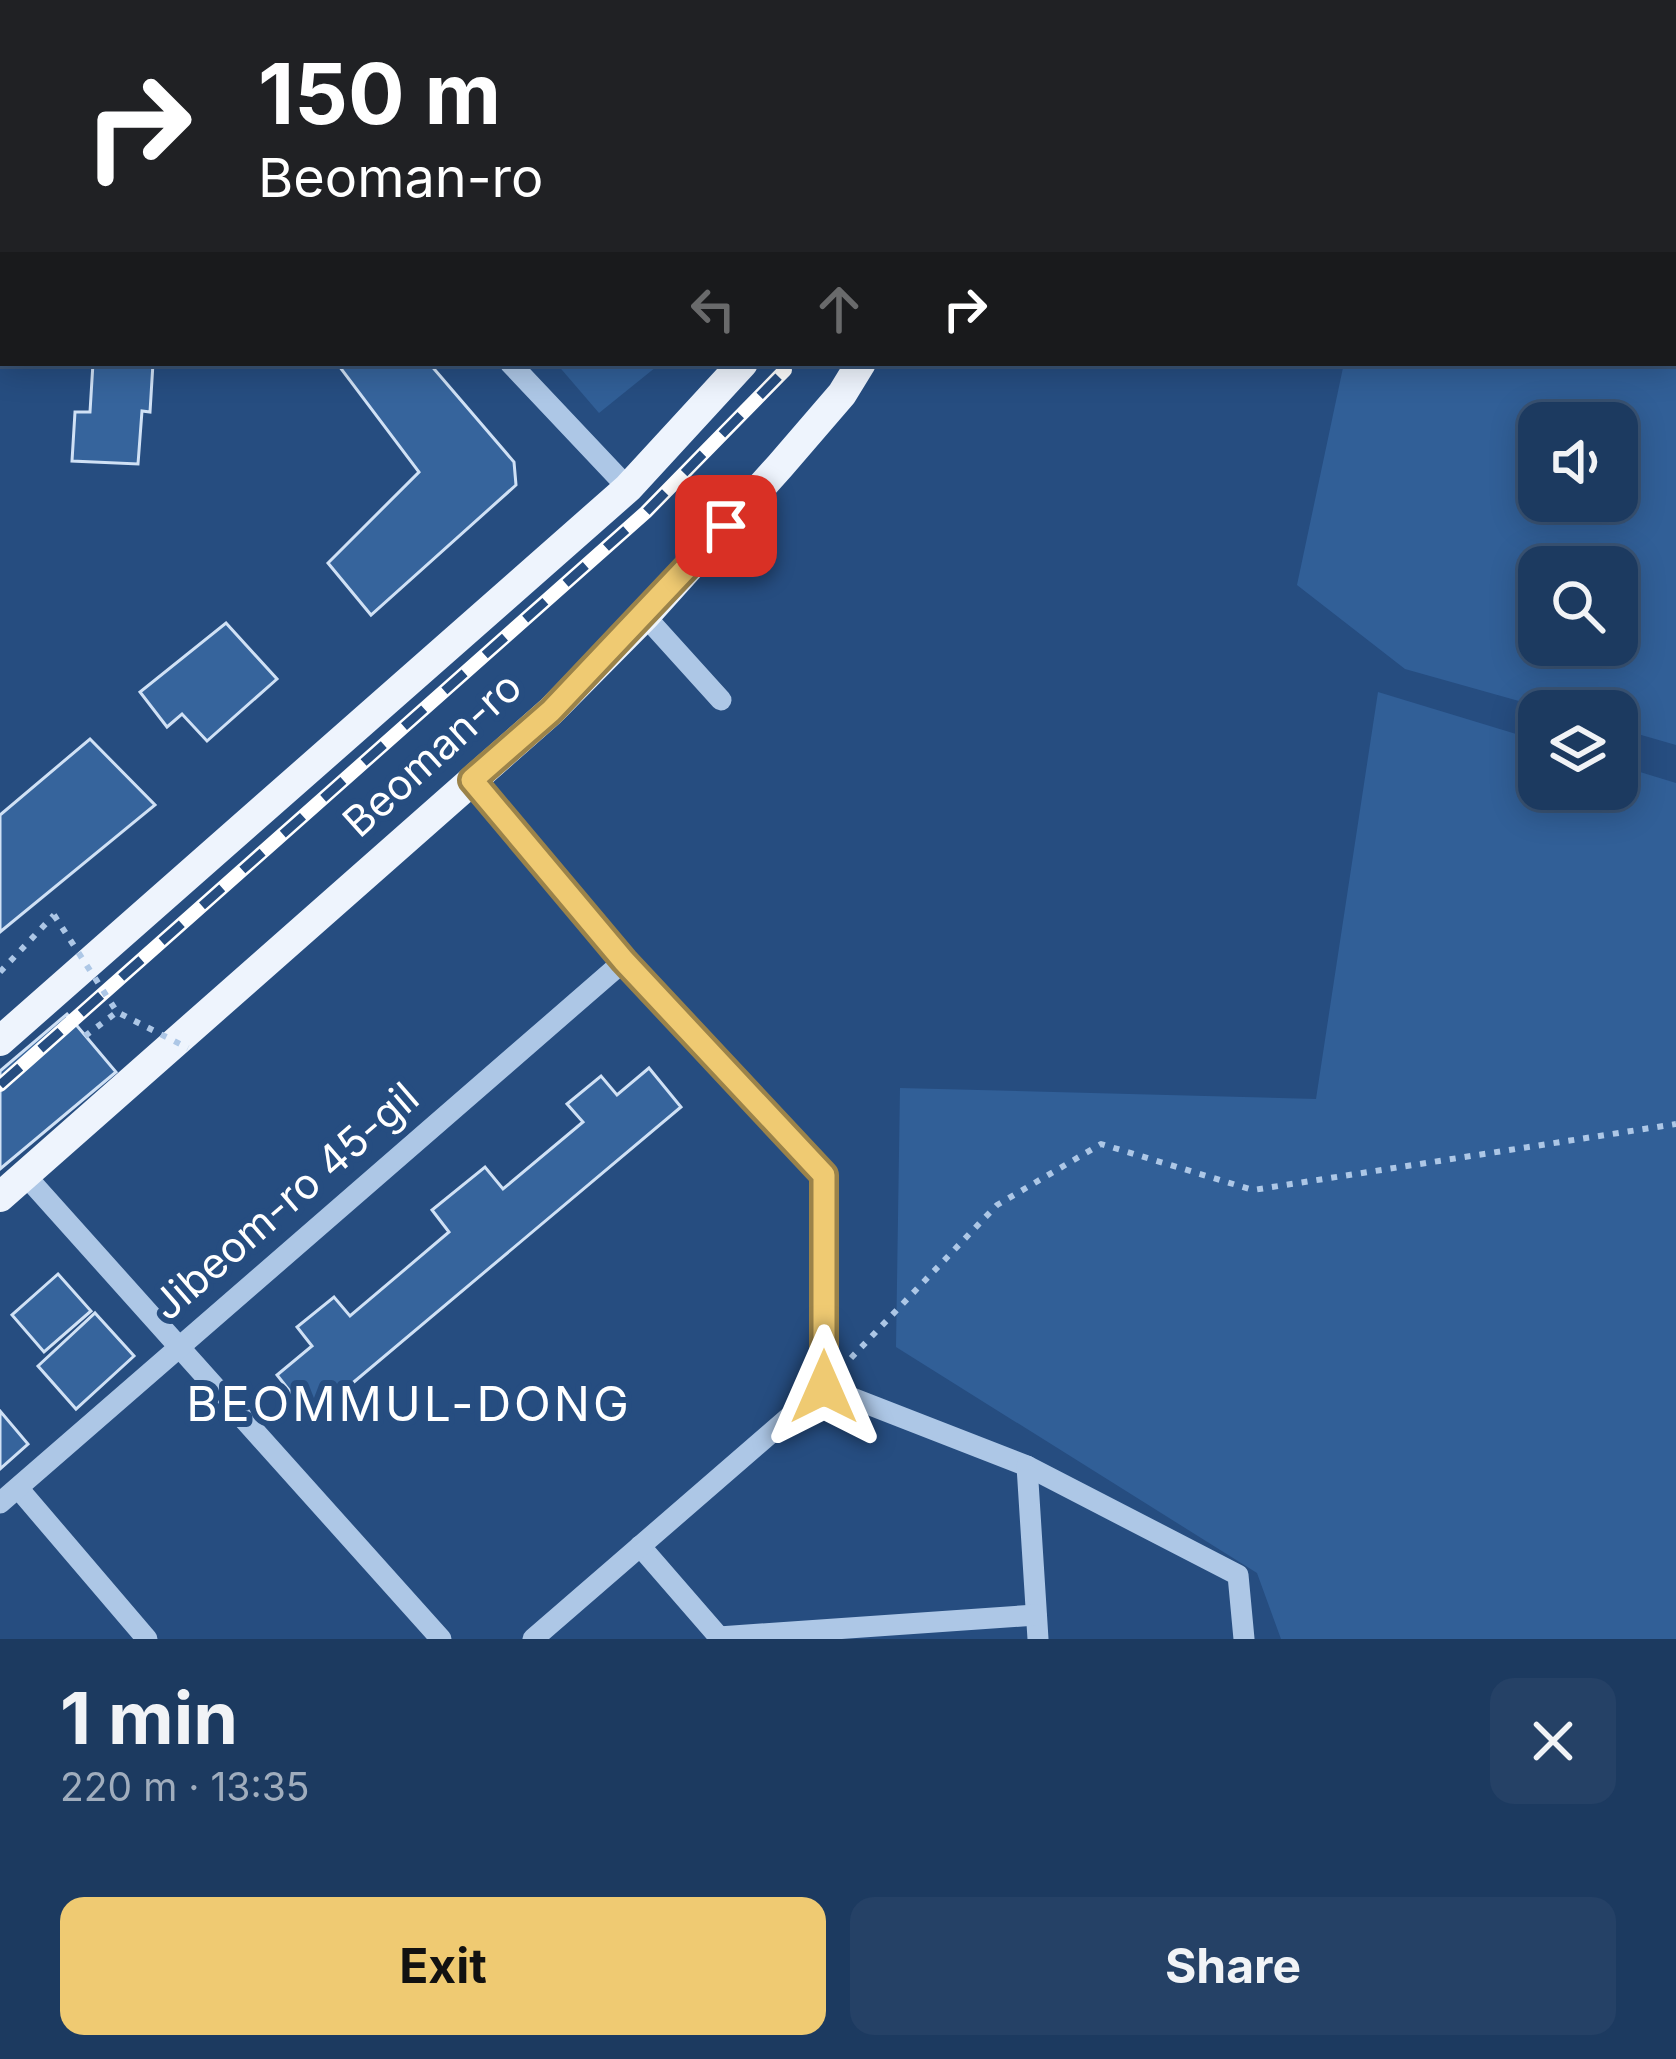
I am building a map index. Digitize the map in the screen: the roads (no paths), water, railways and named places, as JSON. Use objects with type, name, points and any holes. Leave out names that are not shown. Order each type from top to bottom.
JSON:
[{"type":"main road","name":"Beoman-ro","points":[[0,1041],[628,488],[739,366]]},
{"type":"main road","name":"Beoman-ro","points":[[0,1196],[551,711],[780,466],[842,394],[859,366]]},
{"type":"street","points":[[513,366],[628,488]]},
{"type":"street","points":[[644,616],[721,700]]},
{"type":"street","points":[[472,780],[624,961],[824,1175],[824,1387],[533,1639]]},
{"type":"street","name":"Jibeom-ro 45-gil","points":[[0,1503],[624,961]]},
{"type":"street","points":[[25,1175],[441,1639]]},
{"type":"street","points":[[824,1387],[1027,1466],[1238,1574],[1244,1639]]},
{"type":"street","points":[[1027,1466],[1037,1639]]},
{"type":"street","points":[[18,1487],[147,1639]]},
{"type":"street","points":[[640,1546],[719,1637],[1036,1615]]},
{"type":"railway","points":[[0,1085],[646,512],[785,370]]},
{"type":"district","name":"BEOMMUL-DONG","points":[[409,1404]]}]
